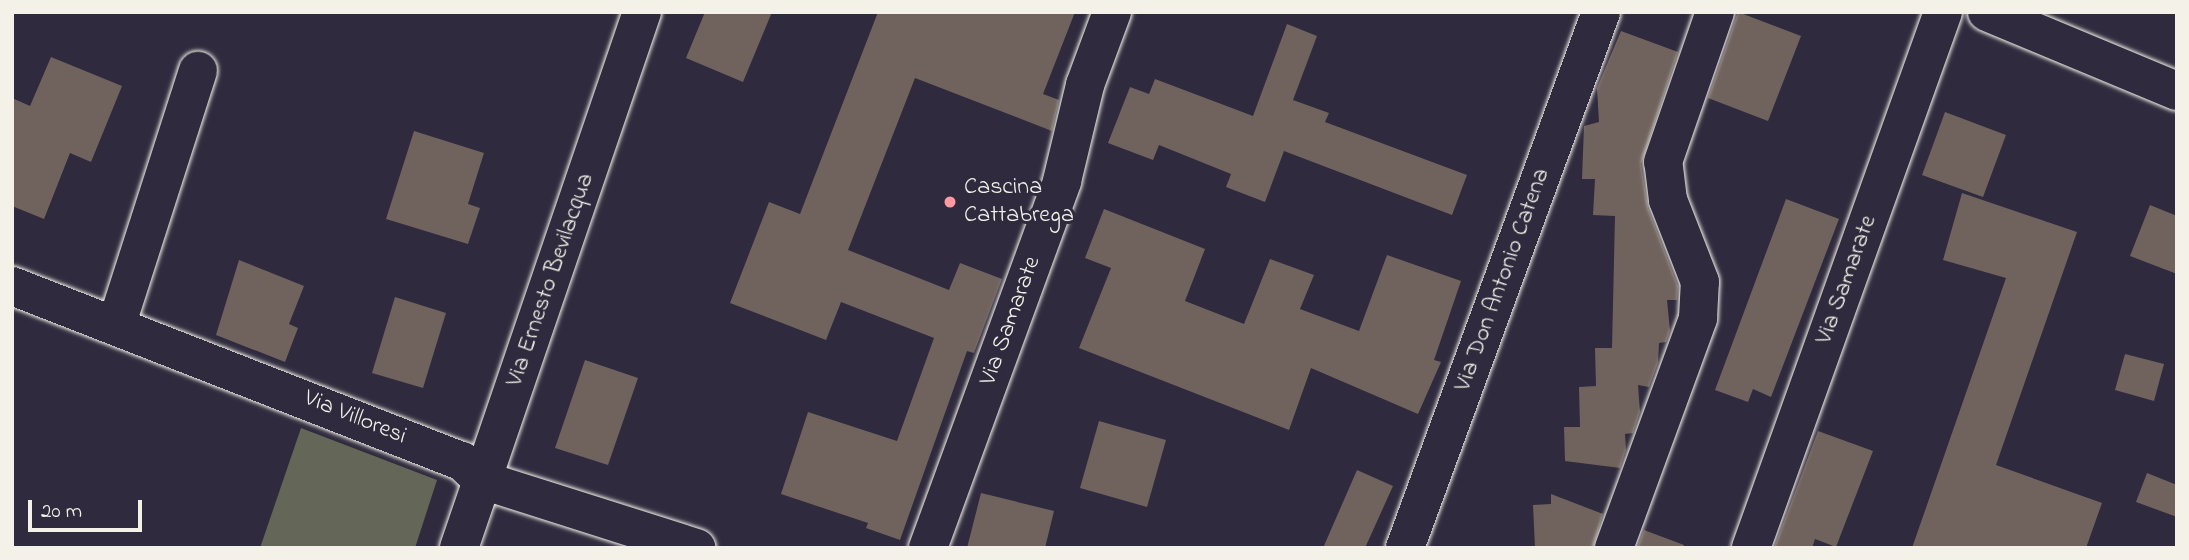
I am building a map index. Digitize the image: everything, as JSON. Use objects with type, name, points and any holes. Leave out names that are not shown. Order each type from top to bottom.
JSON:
[{"type":"street","name":"Via Ernesto Bevilacqua","points":[[459,548],[642,12]]},
{"type":"street","name":"Via Samarate","points":[[928,548],[1062,181],[1085,85],[1112,12]]},
{"type":"street","name":"Via Don Antonio Catena","points":[[1405,548],[1601,12]]},
{"type":"street","points":[[1614,548],[1698,318],[1700,282],[1668,200],[1663,162],[1715,12]]},
{"type":"street","name":"Via Samarate","points":[[1751,548],[1944,12]]},
{"type":"street","points":[[1987,12],[2177,91]]},
{"type":"street","points":[[117,323],[198,71]]},
{"type":"street","name":"Via Villoresi","points":[[12,286],[117,323],[462,461],[482,480],[696,548]]},
{"type":"green space","points":[[301,428],[437,480],[415,548],[260,548]]},
{"type":"building","points":[[705,12],[772,12],[743,82],[686,58]]},
{"type":"building","points":[[878,12],[1075,12],[1043,94],[1059,100],[1052,131],[915,78],[848,250],[949,290],[960,263],[1002,279],[974,353],[967,351],[900,540],[866,528],[868,523],[781,494],[808,412],[897,441],[934,338],[841,302],[826,340],[730,303],[769,202],[800,214]]},
{"type":"building","points":[[1738,12],[1801,36],[1768,121],[1708,98]]},
{"type":"building","points":[[1287,24],[1317,36],[1293,100],[1329,113],[1325,122],[1467,175],[1452,215],[1284,151],[1265,202],[1226,187],[1231,174],[1159,145],[1153,160],[1108,143],[1130,87],[1149,94],[1155,79],[1253,116]]},
{"type":"building","points":[[1621,31],[1678,52],[1641,164],[1648,208],[1678,286],[1677,300],[1667,300],[1670,331],[1666,342],[1659,343],[1658,363],[1649,387],[1638,385],[1640,412],[1633,433],[1625,434],[1626,450],[1620,468],[1565,461],[1564,427],[1580,427],[1579,387],[1596,386],[1595,348],[1612,348],[1615,216],[1593,215],[1595,179],[1582,179],[1584,126],[1599,122],[1597,88]]},
{"type":"building","points":[[51,57],[122,86],[91,162],[70,153],[44,219],[12,206],[12,98],[30,106]]},
{"type":"building","points":[[1945,112],[2006,135],[1983,197],[1922,175]]},
{"type":"building","points":[[414,131],[484,153],[468,204],[480,208],[468,244],[386,219]]},
{"type":"building","points":[[1962,193],[2077,232],[1996,465],[2102,503],[2086,548],[1912,548],[2006,278],[1943,260]]},
{"type":"building","points":[[1786,199],[1839,219],[1771,397],[1753,389],[1748,402],[1715,390]]},
{"type":"building","points":[[2150,205],[2177,216],[2177,274],[2130,256]]},
{"type":"building","points":[[1104,209],[1205,249],[1185,301],[1244,324],[1270,259],[1314,275],[1300,309],[1359,331],[1387,255],[1461,281],[1434,360],[1441,362],[1418,414],[1311,368],[1289,430],[1079,348],[1111,268],[1085,258]]},
{"type":"building","points":[[239,260],[304,286],[289,324],[298,328],[285,362],[216,335]]},
{"type":"building","points":[[395,297],[446,313],[423,388],[372,373]]},
{"type":"building","points":[[2125,354],[2164,364],[2154,401],[2115,390]]},
{"type":"building","points":[[585,360],[638,378],[608,465],[555,448]]},
{"type":"building","points":[[1099,421],[1166,440],[1147,507],[1080,488]]},
{"type":"building","points":[[1818,431],[1873,451],[1836,547],[1815,539],[1812,548],[1774,548]]},
{"type":"building","points":[[1357,470],[1393,486],[1365,548],[1323,548]]},
{"type":"building","points":[[2147,473],[2177,485],[2177,517],[2136,502]]},
{"type":"building","points":[[981,493],[1054,511],[1045,548],[967,548]]},
{"type":"building","points":[[1551,494],[1603,514],[1593,548],[1535,548],[1533,505],[1551,504]]},
{"type":"building","points":[[1644,530],[1684,545],[1683,548],[1637,548]]},
{"type":"place","name":"Cascina Cattabrega","points":[[950,202]]}]
